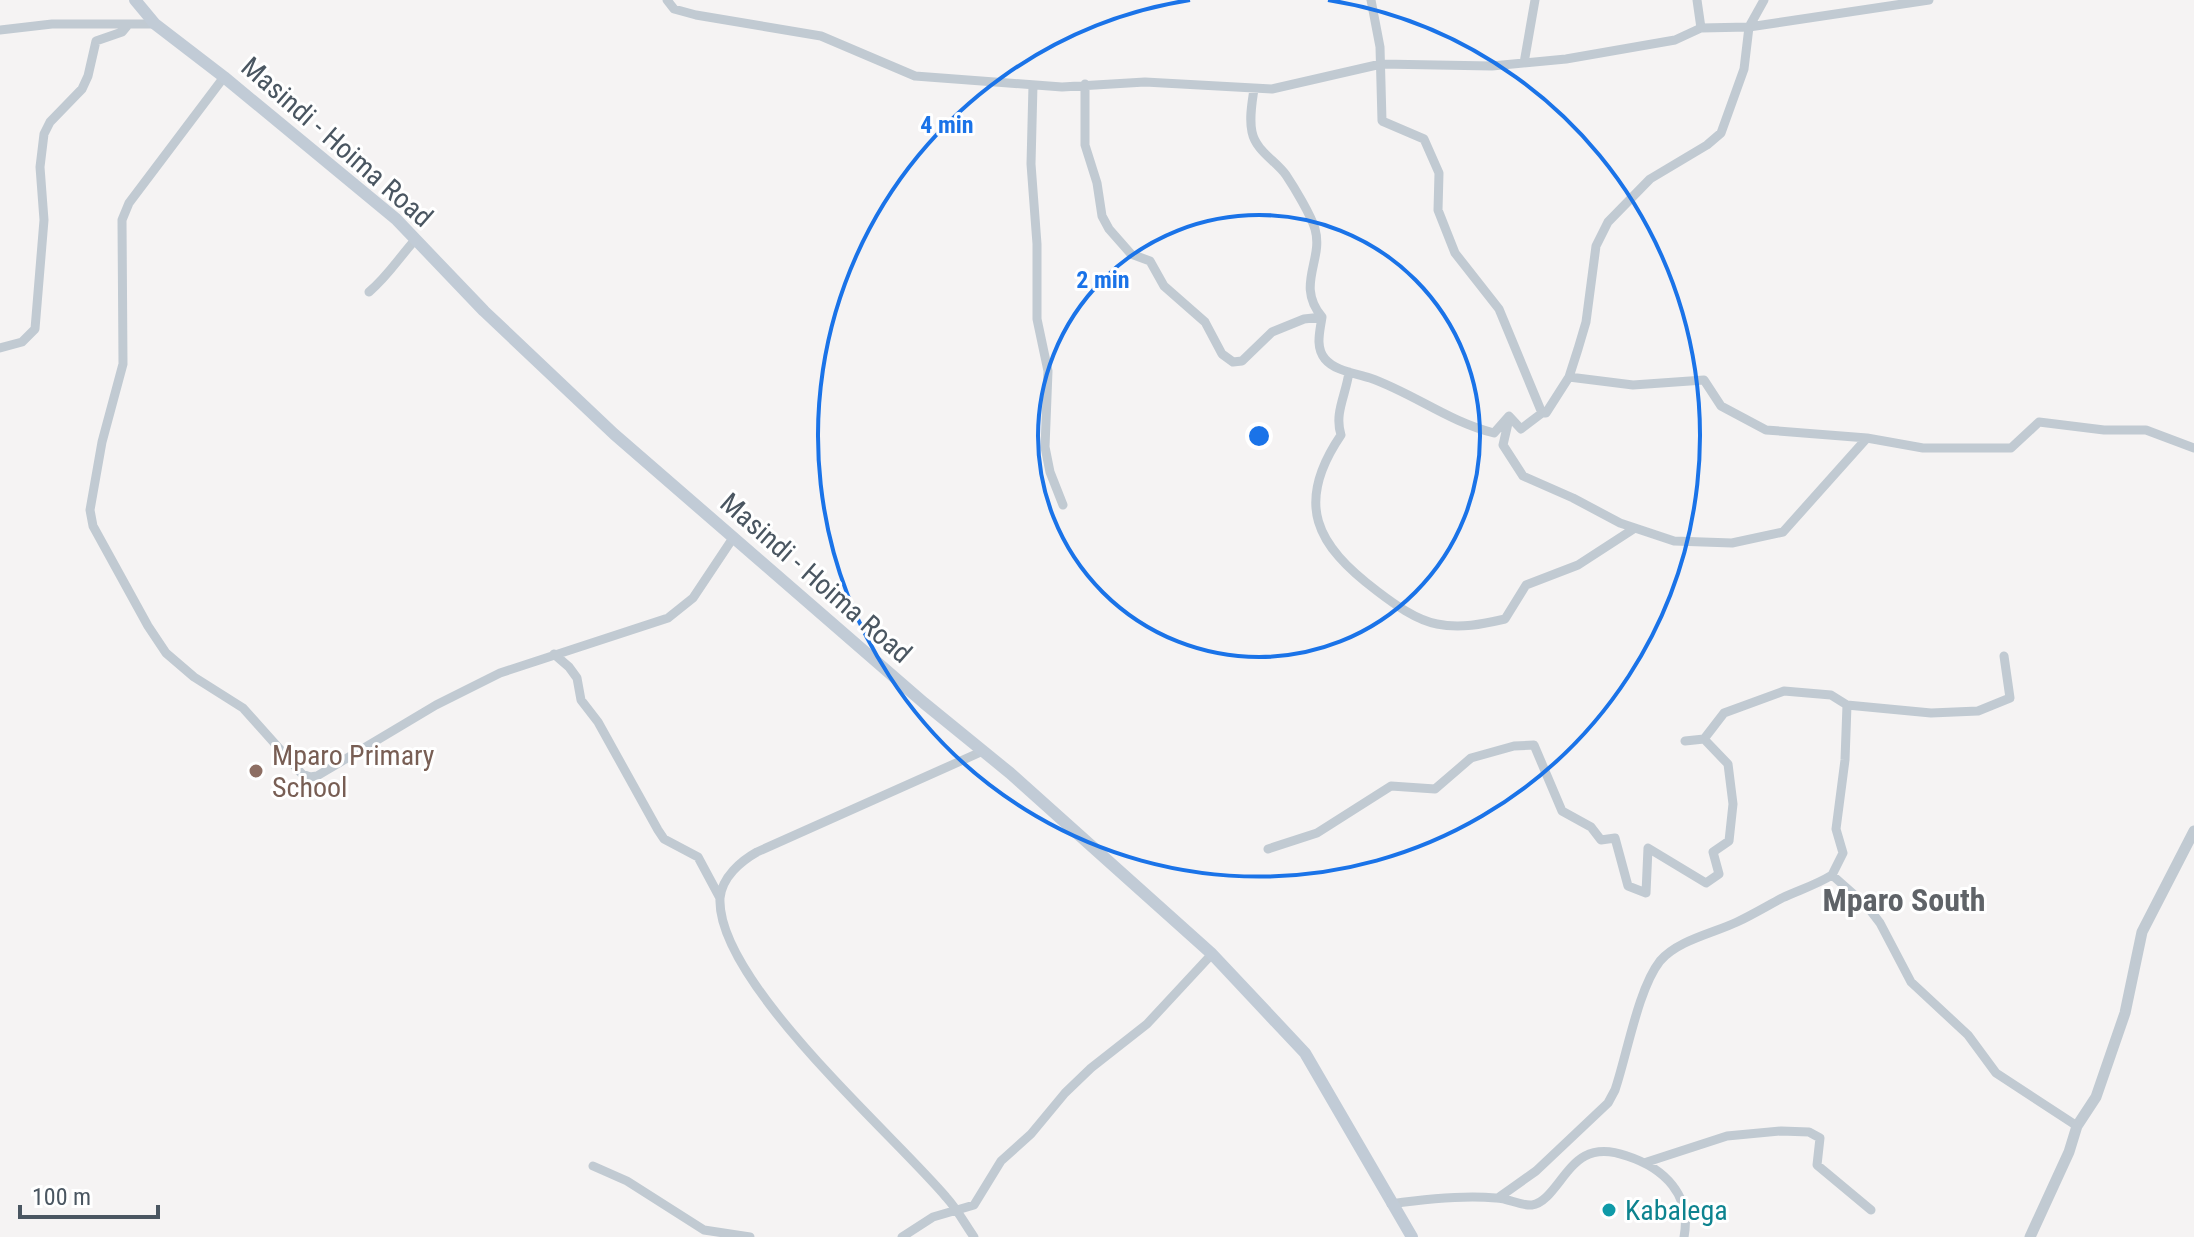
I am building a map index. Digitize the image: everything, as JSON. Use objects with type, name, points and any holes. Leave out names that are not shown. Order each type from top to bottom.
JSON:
[{"type":"main road","name":"Masindi - Hoima Road","points":[[135,0],[155,24],[396,219],[484,311],[614,434],[983,751],[1212,954],[1305,1053],[1412,1237]]},
{"type":"street","points":[[667,0],[674,9],[696,15],[821,36],[915,76],[1062,87],[1145,82],[1254,89],[1272,89],[1381,64],[1492,66],[1566,59],[1675,40],[1701,28],[1749,27],[1929,0]]},
{"type":"street","points":[[1371,0],[1381,64],[1382,121],[1424,139],[1439,173],[1438,210],[1455,253],[1499,309],[1542,413]]},
{"type":"street","points":[[1524,63],[1535,0]]},
{"type":"street","points":[[1697,0],[1701,28]]},
{"type":"street","points":[[1509,416],[1521,429],[1546,413],[1569,377],[1586,322],[1596,246],[1608,222],[1650,179],[1707,145],[1721,133],[1744,69],[1749,27],[1764,0]]},
{"type":"street","points":[[0,30],[52,24],[155,24]]},
{"type":"street","points":[[0,348],[22,342],[35,329],[44,220],[40,167],[44,134],[50,122],[82,89],[96,41],[122,32],[127,26]]},
{"type":"street","points":[[224,77],[129,203],[122,220],[123,364],[102,442],[90,518],[148,626],[166,653],[180,666],[243,708],[302,774],[310,777],[328,771],[464,690],[500,673],[668,618],[693,598],[733,538]]},
{"type":"street","points":[[1085,84],[1085,145],[1105,223],[1131,254],[1150,261],[1164,286],[1205,322],[1222,354],[1233,362],[1242,361],[1272,332],[1304,319],[1322,317]]},
{"type":"street","points":[[1033,85],[1031,164],[1037,244],[1037,319],[1048,371],[1045,447],[1050,472],[1063,505]]},
{"type":"street","points":[[1254,89],[1250,120],[1254,139],[1285,174],[1315,228],[1311,267],[1312,305],[1322,317],[1318,341],[1322,355],[1334,367],[1387,384],[1472,428],[1494,433],[1509,416]]},
{"type":"street","points":[[369,292],[386,278],[415,240]]},
{"type":"street","points":[[1349,372],[1347,390],[1336,420],[1341,435],[1326,456],[1318,478],[1315,515],[1327,545],[1344,564],[1397,606],[1436,624],[1472,626],[1505,619],[1526,585],[1578,565],[1635,528]]},
{"type":"street","points":[[1569,377],[1633,385],[1704,380],[1721,406],[1766,430],[1867,438],[1923,448],[2011,448],[2039,422],[2104,430],[2146,430],[2194,448]]},
{"type":"street","points":[[1509,416],[1503,445],[1523,476],[1635,528],[1674,541],[1732,543],[1783,532],[1867,438]]},
{"type":"street","points":[[554,654],[577,678],[581,700],[598,722],[664,839],[698,857],[720,898],[724,921],[737,953],[778,1017],[955,1210],[974,1237]]},
{"type":"street","points":[[1685,741],[1704,739],[1724,713],[1784,691],[1831,695],[1847,705],[1931,713],[1978,711],[2010,698],[2004,656]]},
{"type":"street","points":[[1498,1198],[1536,1171],[1608,1103],[1615,1090],[1648,985],[1660,961],[1690,942],[1832,875],[1843,853],[1836,829],[1845,760],[1847,705]]},
{"type":"street","points":[[1268,849],[1317,833],[1391,786],[1435,789],[1471,758],[1514,746],[1534,745],[1562,811],[1591,827],[1601,840],[1615,838],[1628,886],[1646,893],[1648,848],[1706,883],[1719,874],[1713,852],[1729,841],[1733,804],[1728,764],[1704,739]]},
{"type":"street","points":[[720,898],[731,874],[757,852],[983,751]]},
{"type":"street","points":[[2030,1237],[2069,1152],[2077,1126],[2096,1097],[2125,1013],[2142,932],[2194,831]]},
{"type":"street","points":[[1832,875],[1867,906],[1880,923],[1911,982],[1968,1035],[1996,1073],[2077,1126]]},
{"type":"street","points":[[902,1237],[933,1217],[974,1205],[1001,1161],[1031,1134],[1065,1093],[1147,1024],[1212,954]]},
{"type":"street","points":[[1647,1162],[1727,1136],[1809,1132],[1820,1138],[1817,1165],[1871,1210]]},
{"type":"street","points":[[1391,1204],[1415,1200],[1498,1198],[1527,1205],[1544,1201],[1563,1174],[1583,1157],[1596,1152],[1620,1154],[1647,1162],[1673,1184],[1686,1217],[1684,1237]]},
{"type":"street","points":[[593,1166],[627,1181],[704,1230],[750,1237]]},
{"type":"place","name":"Mparo Primary School","points":[[256,771]]},
{"type":"place","name":"Kabalega","points":[[1609,1210]]},
{"type":"district","name":"Mparo South","points":[[1904,900]]}]
